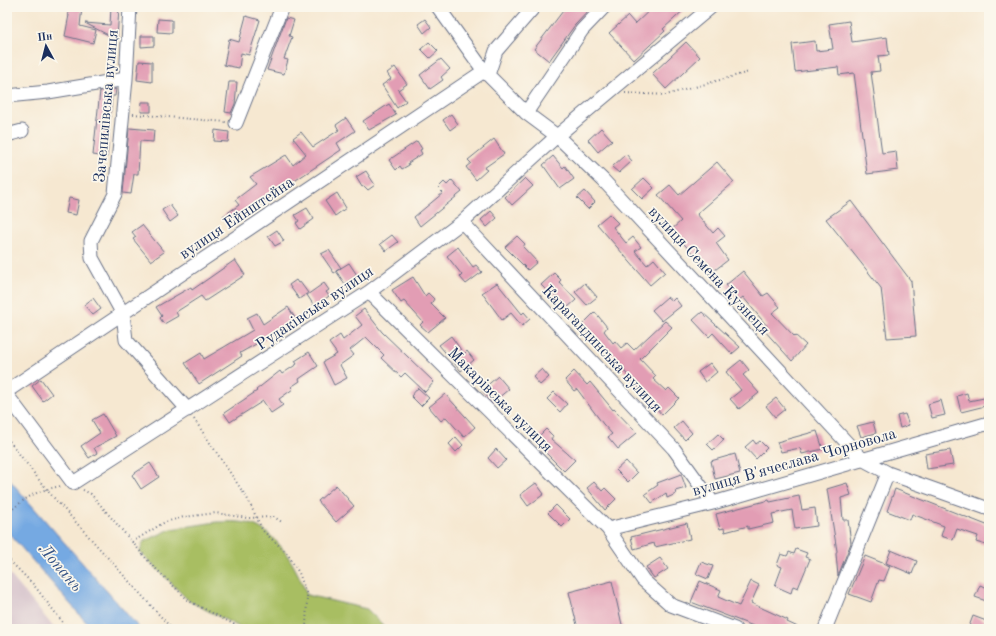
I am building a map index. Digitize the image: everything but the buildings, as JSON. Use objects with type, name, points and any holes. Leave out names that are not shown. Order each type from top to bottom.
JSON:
[{"type":"street","name":"Зачепилівська вулиця","points":[[130,7],[124,113],[115,194],[91,241],[92,258],[122,314],[126,340],[188,410]]},
{"type":"street","points":[[236,123],[282,7]]},
{"type":"street","name":"вулиця Семена Кузнеця","points":[[438,7],[486,73],[526,113],[557,136],[603,180],[862,459],[888,473],[989,509]]},
{"type":"street","points":[[486,73],[496,51],[534,7]]},
{"type":"street","points":[[526,113],[582,30],[604,7]]},
{"type":"street","name":"Рудаківська вулиця","points":[[73,483],[369,292],[462,222],[557,136],[711,7]]},
{"type":"street","name":"вулиця Ейнштейна","points":[[7,391],[486,73]]},
{"type":"street","points":[[7,96],[48,92],[126,79]]},
{"type":"street","name":"Карагандинська вулиця","points":[[462,222],[674,449],[713,503]]},
{"type":"street","name":"Макарівська вулиця","points":[[369,292],[608,530],[643,580],[671,605],[735,629]]},
{"type":"street","points":[[7,395],[73,483]]},
{"type":"street","name":"вулиця В'ячеслава Чорновола","points":[[608,530],[713,503],[989,423]]},
{"type":"street","points":[[825,629],[888,473]]},
{"type":"path","points":[[609,93],[666,95],[749,72]]},
{"type":"path","points":[[124,113],[236,123]]},
{"type":"path","points":[[188,410],[247,498],[258,517],[263,531],[287,553],[298,573],[307,596],[306,629]]},
{"type":"path","points":[[7,438],[46,489],[172,629]]},
{"type":"path","points":[[7,514],[27,496],[46,489],[73,483],[91,494],[132,542],[189,601],[243,629]]},
{"type":"path","points":[[132,542],[164,522],[184,517],[216,513],[247,518],[274,517],[282,522]]},
{"type":"path","points":[[7,558],[33,584],[68,629]]},
{"type":"shaded area","points":[[7,571],[55,629],[7,629]]},
{"type":"green space","points":[[216,522],[243,522],[258,527],[277,542],[285,552],[298,574],[307,595],[367,609],[387,629],[243,629],[189,601],[140,552],[143,542],[171,529]]},
{"type":"water","name":"Лопань","points":[[7,477],[140,629],[92,629],[7,531]]}]
